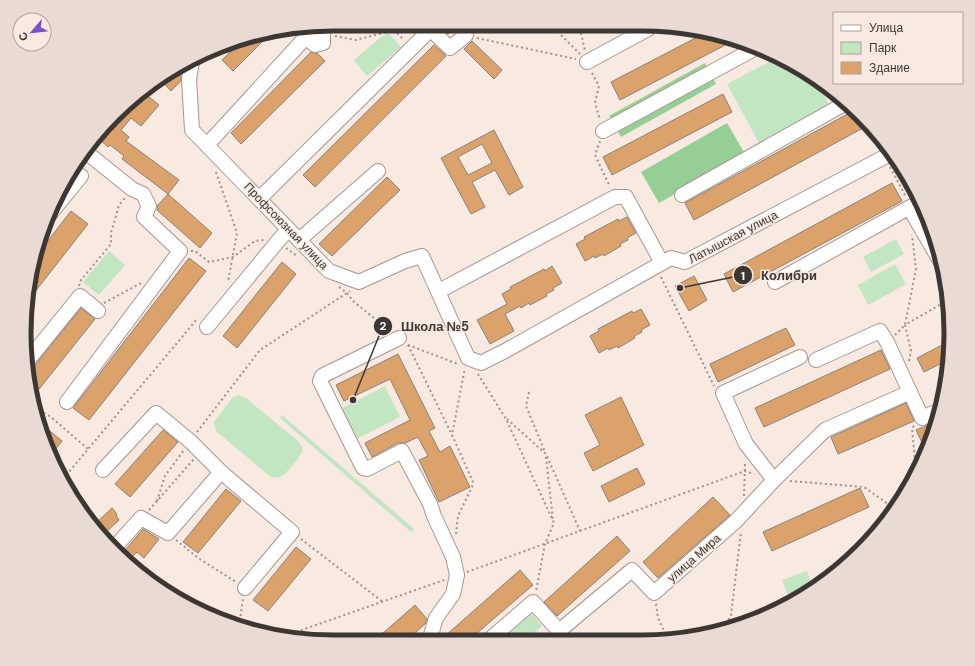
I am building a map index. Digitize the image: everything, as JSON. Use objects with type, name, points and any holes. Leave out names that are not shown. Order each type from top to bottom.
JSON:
[{"type":"street","points":[[259,199],[412,48],[426,31]]},
{"type":"street","points":[[431,31],[450,48],[466,35]]},
{"type":"street","points":[[587,62],[644,31]]},
{"type":"street","points":[[207,146],[312,32]]},
{"type":"street","points":[[603,131],[751,51]]},
{"type":"street","name":"Профсоюзная улица","points":[[191,66],[189,79],[192,130],[207,146],[329,271],[359,282],[405,261],[422,256],[468,358]]},
{"type":"street","points":[[682,195],[841,106]]},
{"type":"street","points":[[67,402],[180,251],[144,217],[149,206],[143,194],[132,189],[89,155]]},
{"type":"street","name":"Латышская улица","points":[[468,358],[481,363],[671,258],[685,262],[887,156]]},
{"type":"street","points":[[299,240],[378,171]]},
{"type":"street","points":[[61,201],[82,176]]},
{"type":"street","points":[[439,291],[615,197],[626,197],[659,265]]},
{"type":"street","points":[[774,282],[913,211],[930,242]]},
{"type":"street","points":[[203,322],[272,238],[288,229]]},
{"type":"street","points":[[32,355],[80,296],[98,311]]},
{"type":"street","points":[[816,360],[880,331],[887,342],[922,418],[933,413]]},
{"type":"street","points":[[404,341],[322,376],[320,381],[363,468],[367,469],[402,451],[430,504],[453,557],[456,576],[453,594],[436,618],[430,635]]},
{"type":"street","points":[[774,480],[746,444],[723,392],[800,357]]},
{"type":"street","name":"улица Мира","points":[[654,593],[736,521],[774,480],[825,430],[907,386]]},
{"type":"street","points":[[103,470],[156,413],[190,441],[221,472],[292,532],[245,588]]},
{"type":"street","points":[[117,545],[141,518],[168,533],[221,472]]},
{"type":"street","points":[[496,635],[533,602],[559,631],[632,570],[654,593]]},
{"type":"path","points":[[323,34],[356,40],[390,31]]},
{"type":"path","points":[[395,31],[412,48]]},
{"type":"path","points":[[557,31],[587,62]]},
{"type":"path","points":[[581,31],[587,62],[599,86],[595,103],[603,131],[595,155],[615,197]]},
{"type":"path","points":[[466,35],[587,62]]},
{"type":"path","points":[[894,166],[913,211],[912,237],[916,268],[905,325],[911,351],[907,386]]},
{"type":"path","points":[[214,168],[237,233],[228,282],[233,276]]},
{"type":"path","points":[[80,296],[79,287],[81,280],[111,244],[112,233],[119,205],[132,189]]},
{"type":"path","points":[[180,251],[195,251],[209,262],[233,257],[255,241],[272,238],[300,259]]},
{"type":"path","points":[[258,246],[263,240],[272,238]]},
{"type":"path","points":[[659,265],[715,387],[723,392]]},
{"type":"path","points":[[98,311],[104,302],[149,278]]},
{"type":"path","points":[[335,285],[404,341],[465,367],[452,435]]},
{"type":"path","points":[[157,501],[165,476],[260,350],[353,290]]},
{"type":"path","points":[[887,342],[905,325],[942,303]]},
{"type":"path","points":[[66,475],[203,322]]},
{"type":"path","points":[[404,341],[452,435],[473,482],[458,516],[456,536]]},
{"type":"path","points":[[468,358],[506,419],[554,523]]},
{"type":"path","points":[[529,392],[526,406],[580,531]]},
{"type":"path","points":[[41,411],[51,417],[88,449]]},
{"type":"path","points":[[915,462],[912,428],[922,418]]},
{"type":"path","points":[[506,419],[546,454],[554,523],[545,544],[533,602]]},
{"type":"path","points":[[727,623],[731,614],[743,513],[746,444]]},
{"type":"path","points":[[141,518],[200,451]]},
{"type":"path","points":[[297,632],[745,471],[774,480],[864,487],[890,505]]},
{"type":"path","points":[[292,532],[383,602]]},
{"type":"path","points":[[168,533],[198,558],[245,588],[240,620]]},
{"type":"path","points":[[654,593],[658,618],[665,634]]},
{"type":"green space","points":[[389,33],[401,47],[367,76],[354,60],[381,37]]},
{"type":"green space","points":[[772,60],[793,71],[820,89],[829,105],[759,143],[727,84]]},
{"type":"green space","points":[[705,63],[716,84],[621,137],[609,116]]},
{"type":"green space","points":[[727,123],[745,154],[659,203],[641,172]]},
{"type":"green space","points":[[896,239],[904,254],[871,272],[863,257]]},
{"type":"green space","points":[[109,251],[125,265],[99,295],[83,282]]},
{"type":"green space","points":[[895,264],[906,284],[868,305],[858,285]]},
{"type":"green space","points":[[385,386],[400,417],[351,442],[337,411]]},
{"type":"green space","points":[[238,395],[246,398],[299,442],[303,450],[296,462],[280,477],[271,477],[216,431],[214,422],[232,398]]},
{"type":"green space","points":[[282,415],[414,529],[411,532],[280,418]]},
{"type":"green space","points":[[807,571],[811,583],[789,597],[782,580]]},
{"type":"green space","points":[[532,614],[542,626],[531,635],[514,635],[511,631]]},
{"type":"building","points":[[698,37],[728,44],[620,100],[611,82]]},
{"type":"building","points":[[265,39],[233,71],[222,60],[235,47]]},
{"type":"building","points":[[472,41],[502,70],[494,79],[464,49]]},
{"type":"building","points":[[434,45],[446,56],[315,187],[303,175]]},
{"type":"building","points":[[311,52],[317,53],[325,61],[241,144],[231,133]]},
{"type":"building","points":[[180,73],[181,81],[171,91],[164,83]]},
{"type":"building","points":[[723,94],[732,112],[612,175],[603,157]]},
{"type":"building","points":[[147,95],[159,105],[141,126],[131,118],[121,130],[129,137],[126,141],[179,180],[168,194],[122,159],[124,156],[110,145],[108,147],[101,140],[119,119]]},
{"type":"building","points":[[849,113],[863,128],[694,220],[685,203]]},
{"type":"building","points":[[494,130],[523,187],[509,195],[495,170],[472,182],[485,207],[471,214],[441,158]],"holes":[[[482,144],[492,163],[468,175],[458,157]]]},
{"type":"building","points":[[387,177],[400,190],[332,256],[319,244]]},
{"type":"building","points":[[892,183],[902,201],[733,292],[724,274]]},
{"type":"building","points":[[168,194],[212,233],[200,248],[157,210],[157,206]]},
{"type":"building","points":[[71,211],[88,224],[34,293],[44,246]]},
{"type":"building","points":[[627,217],[636,233],[627,238],[628,240],[620,244],[621,246],[604,256],[603,254],[595,258],[594,256],[585,261],[576,244],[585,239],[584,237],[618,219],[619,221]]},
{"type":"building","points":[[189,258],[206,271],[89,420],[73,408]]},
{"type":"building","points":[[282,262],[296,274],[237,348],[223,336]]},
{"type":"building","points":[[552,266],[562,283],[553,288],[554,290],[546,294],[547,296],[530,305],[529,303],[521,308],[520,306],[505,314],[514,331],[490,344],[477,320],[507,304],[502,294],[511,289],[510,287],[544,269],[545,271]]},
{"type":"building","points":[[694,276],[707,300],[689,311],[675,286]]},
{"type":"building","points":[[81,308],[95,319],[37,392],[33,366]]},
{"type":"building","points":[[641,309],[650,325],[641,330],[642,332],[634,336],[635,338],[618,348],[617,346],[609,350],[608,348],[599,353],[590,336],[599,331],[598,329],[632,311],[633,313]]},
{"type":"building","points":[[786,328],[795,345],[718,382],[710,364]]},
{"type":"building","points":[[943,344],[942,363],[924,372],[917,358]]},
{"type":"building","points":[[881,350],[890,369],[764,427],[755,408]]},
{"type":"building","points":[[398,354],[435,428],[429,431],[440,452],[450,446],[470,487],[439,502],[419,460],[428,456],[418,437],[405,443],[398,443],[372,457],[365,443],[410,420],[390,379],[344,401],[336,385]]},
{"type":"building","points":[[621,397],[644,445],[593,471],[584,453],[600,445],[585,415]]},
{"type":"building","points":[[906,403],[914,421],[838,454],[831,437]]},
{"type":"building","points":[[930,424],[923,444],[916,430]]},
{"type":"building","points":[[46,428],[62,441],[55,450]]},
{"type":"building","points":[[163,430],[178,442],[130,497],[115,484]]},
{"type":"building","points":[[637,468],[645,484],[609,502],[601,486]]},
{"type":"building","points":[[860,488],[869,507],[772,551],[763,532]]},
{"type":"building","points":[[226,489],[241,501],[198,553],[183,542]]},
{"type":"building","points":[[713,497],[730,515],[658,578],[643,562]]},
{"type":"building","points":[[112,508],[117,514],[116,515],[119,520],[106,532],[97,522]]},
{"type":"building","points":[[143,529],[159,539],[144,558],[137,552],[131,558],[124,551]]},
{"type":"building","points":[[617,536],[630,551],[557,616],[544,602]]},
{"type":"building","points":[[296,547],[311,559],[268,611],[253,600]]},
{"type":"building","points":[[520,570],[533,585],[475,635],[446,635]]},
{"type":"building","points":[[415,605],[427,619],[425,624],[413,635],[381,635]]},
{"type":"place","name":"Колибри","points":[[680,288]]},
{"type":"place","name":"Школа №5","points":[[353,400]]}]
